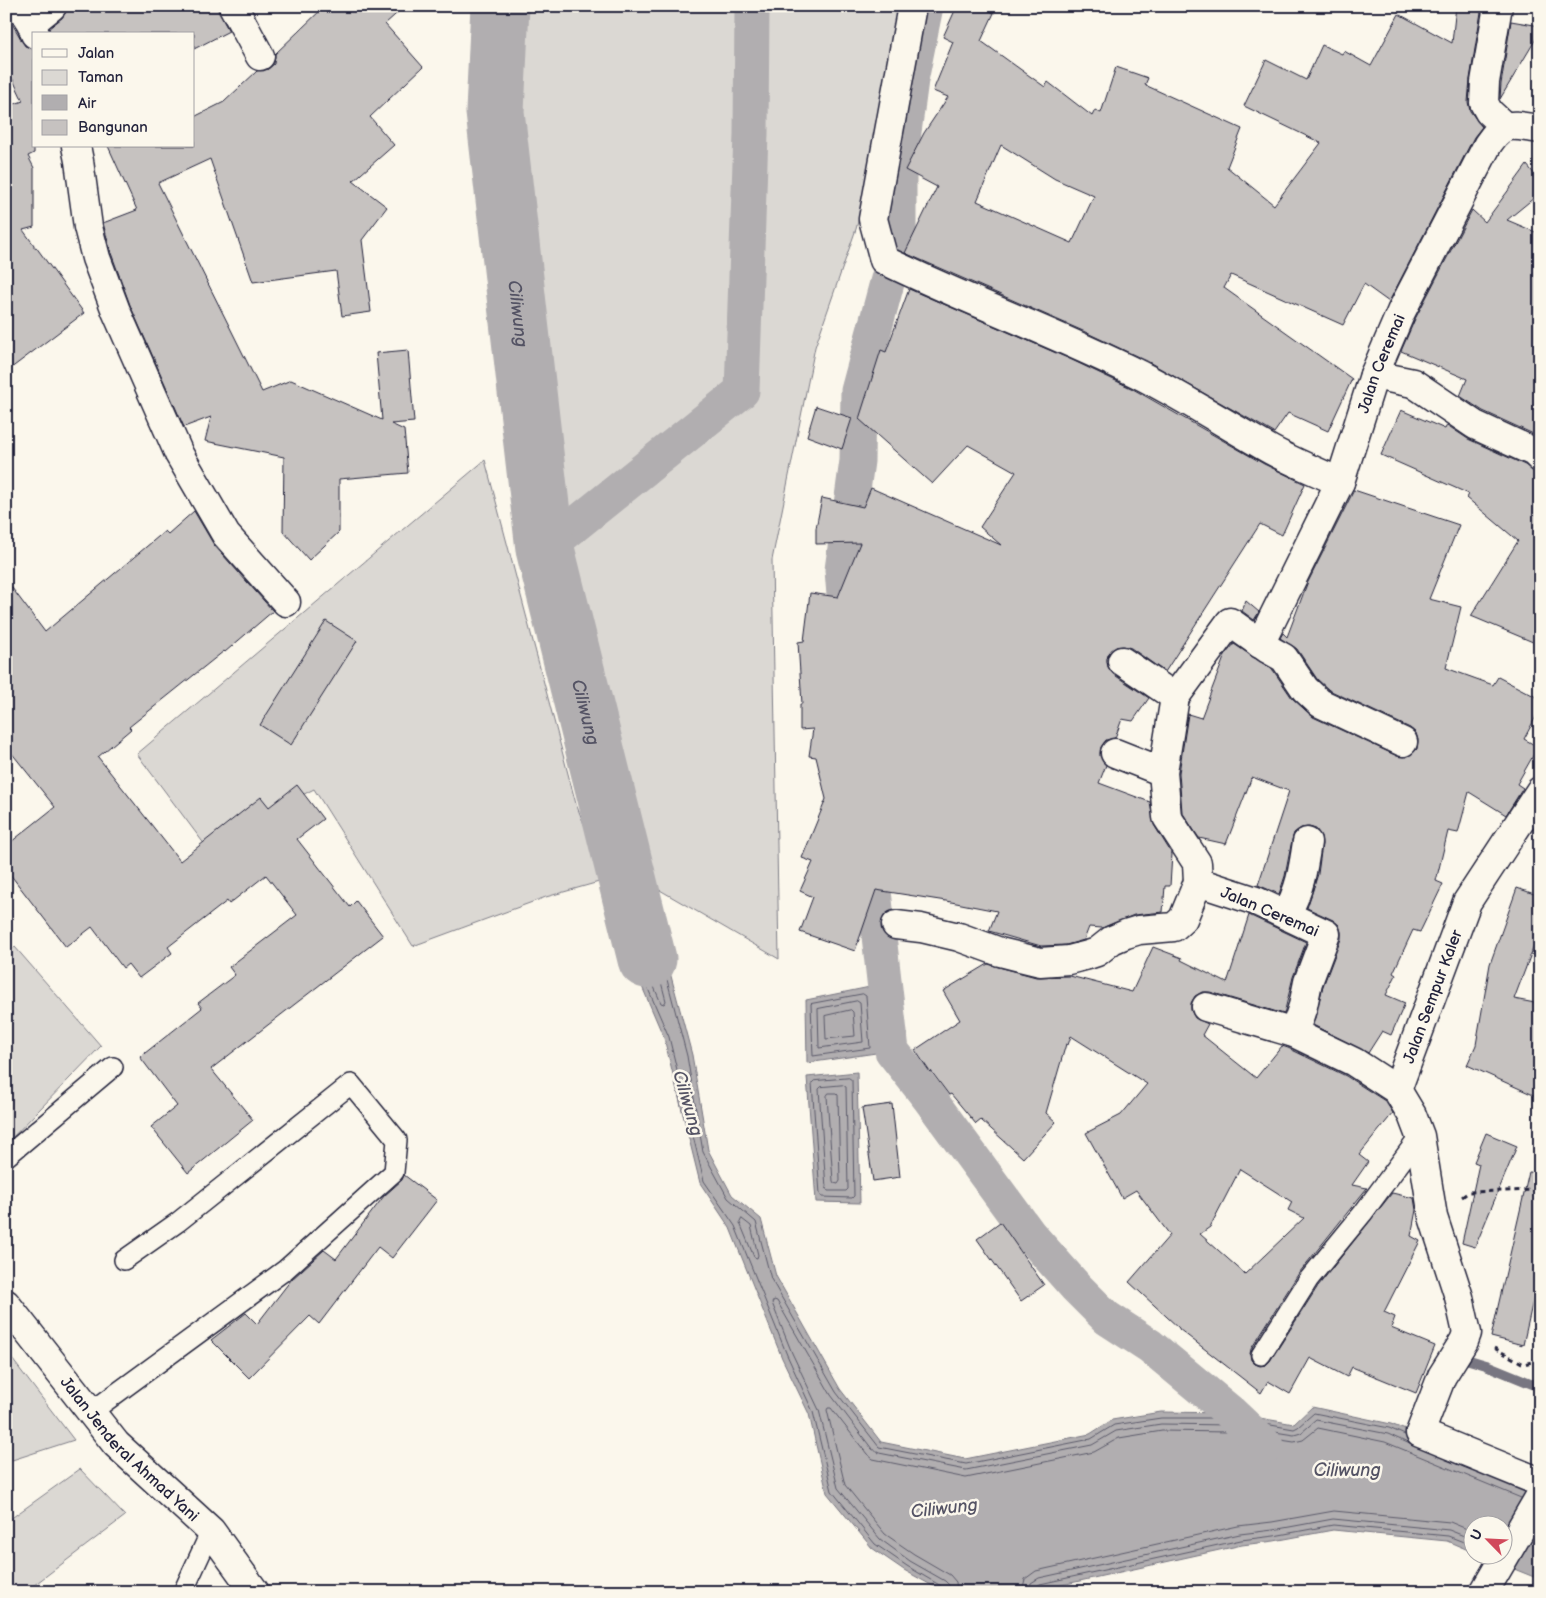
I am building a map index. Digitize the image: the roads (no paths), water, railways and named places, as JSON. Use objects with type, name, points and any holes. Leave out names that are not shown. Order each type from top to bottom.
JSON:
[{"type":"street","points":[[29,21],[52,6]]},
{"type":"street","points":[[233,6],[260,56]]},
{"type":"street","points":[[912,6],[873,219],[884,260],[922,279],[1061,337],[1141,376],[1273,451],[1340,482]]},
{"type":"street","points":[[1498,6],[1485,82],[1484,102],[1489,112],[1504,126],[1540,130]]},
{"type":"street","name":"Jalan Ceremai","points":[[1260,644],[1340,482],[1374,376],[1400,312],[1488,144],[1496,132],[1504,126]]},
{"type":"street","points":[[77,148],[80,161],[88,228],[96,258],[116,311],[179,454],[226,536],[286,602]]},
{"type":"street","points":[[1374,376],[1412,383],[1475,425],[1534,452],[1540,458]]},
{"type":"street","points":[[896,925],[921,928],[958,937],[1000,952],[1040,962],[1069,960],[1097,952],[1112,940],[1139,930],[1167,928],[1179,923],[1183,919],[1198,882],[1197,863],[1167,817],[1163,772],[1175,697],[1227,624],[1232,623],[1260,644],[1284,658],[1305,689],[1320,703],[1403,742]]},
{"type":"street","points":[[1122,661],[1175,697]]},
{"type":"street","points":[[1115,753],[1163,772]]},
{"type":"street","name":"Jalan Sempur Kaler","points":[[1397,1090],[1467,902],[1540,791]]},
{"type":"street","points":[[1286,915],[1300,886],[1307,842]]},
{"type":"street","name":"Jalan Ceremai","points":[[1198,882],[1256,901],[1326,934],[1308,982],[1294,1033]]},
{"type":"street","points":[[1206,1007],[1294,1033],[1354,1062],[1397,1090],[1412,1115],[1420,1136],[1433,1217],[1459,1297],[1465,1337],[1442,1376],[1420,1433],[1423,1436],[1540,1482]]},
{"type":"street","name":"Jalan Jenderal Ahmad Yani","points":[[6,1304],[116,1444],[211,1531],[255,1592]]},
{"type":"street","points":[[1484,1592],[1540,1496]]},
{"type":"lane","points":[[6,1157],[113,1068]]},
{"type":"lane","points":[[91,1412],[285,1270],[394,1172],[397,1140],[351,1084],[178,1222],[124,1260]]},
{"type":"lane","points":[[1261,1355],[1309,1279],[1363,1213],[1420,1136]]},
{"type":"lane","points":[[183,1592],[211,1531]]},
{"type":"water","points":[[606,880],[646,882],[692,1055],[708,1150],[732,1195],[761,1219],[776,1276],[840,1389],[881,1442],[965,1459],[1090,1434],[1112,1420],[1161,1412],[1231,1413],[1294,1424],[1312,1407],[1391,1424],[1540,1486],[1540,1584],[1534,1577],[1507,1566],[1514,1566],[1514,1516],[1464,1516],[1464,1548],[1447,1541],[1333,1530],[1242,1545],[1030,1592],[940,1590],[904,1570],[872,1548],[827,1493],[809,1414],[782,1358],[730,1228],[700,1183],[664,1038],[635,970]]},
{"type":"water","points":[[870,987],[876,1053],[807,1063],[806,1000]]},
{"type":"water","points":[[857,1072],[860,1203],[816,1202],[807,1077]]},
{"type":"waterway","name":"Ciliwung","points":[[500,6],[495,112],[545,549],[647,959]]},
{"type":"waterway","points":[[545,549],[742,391],[751,134],[752,6]]},
{"type":"waterway","points":[[847,632],[842,570],[857,461],[858,391],[899,238],[899,169],[911,80],[926,6]]},
{"type":"waterway","points":[[869,847],[892,1051],[1029,1234],[1076,1287],[1107,1318],[1150,1346],[1231,1413],[1266,1446]]},
{"type":"waterway","points":[[1456,1356],[1486,1365],[1540,1387]]}]
